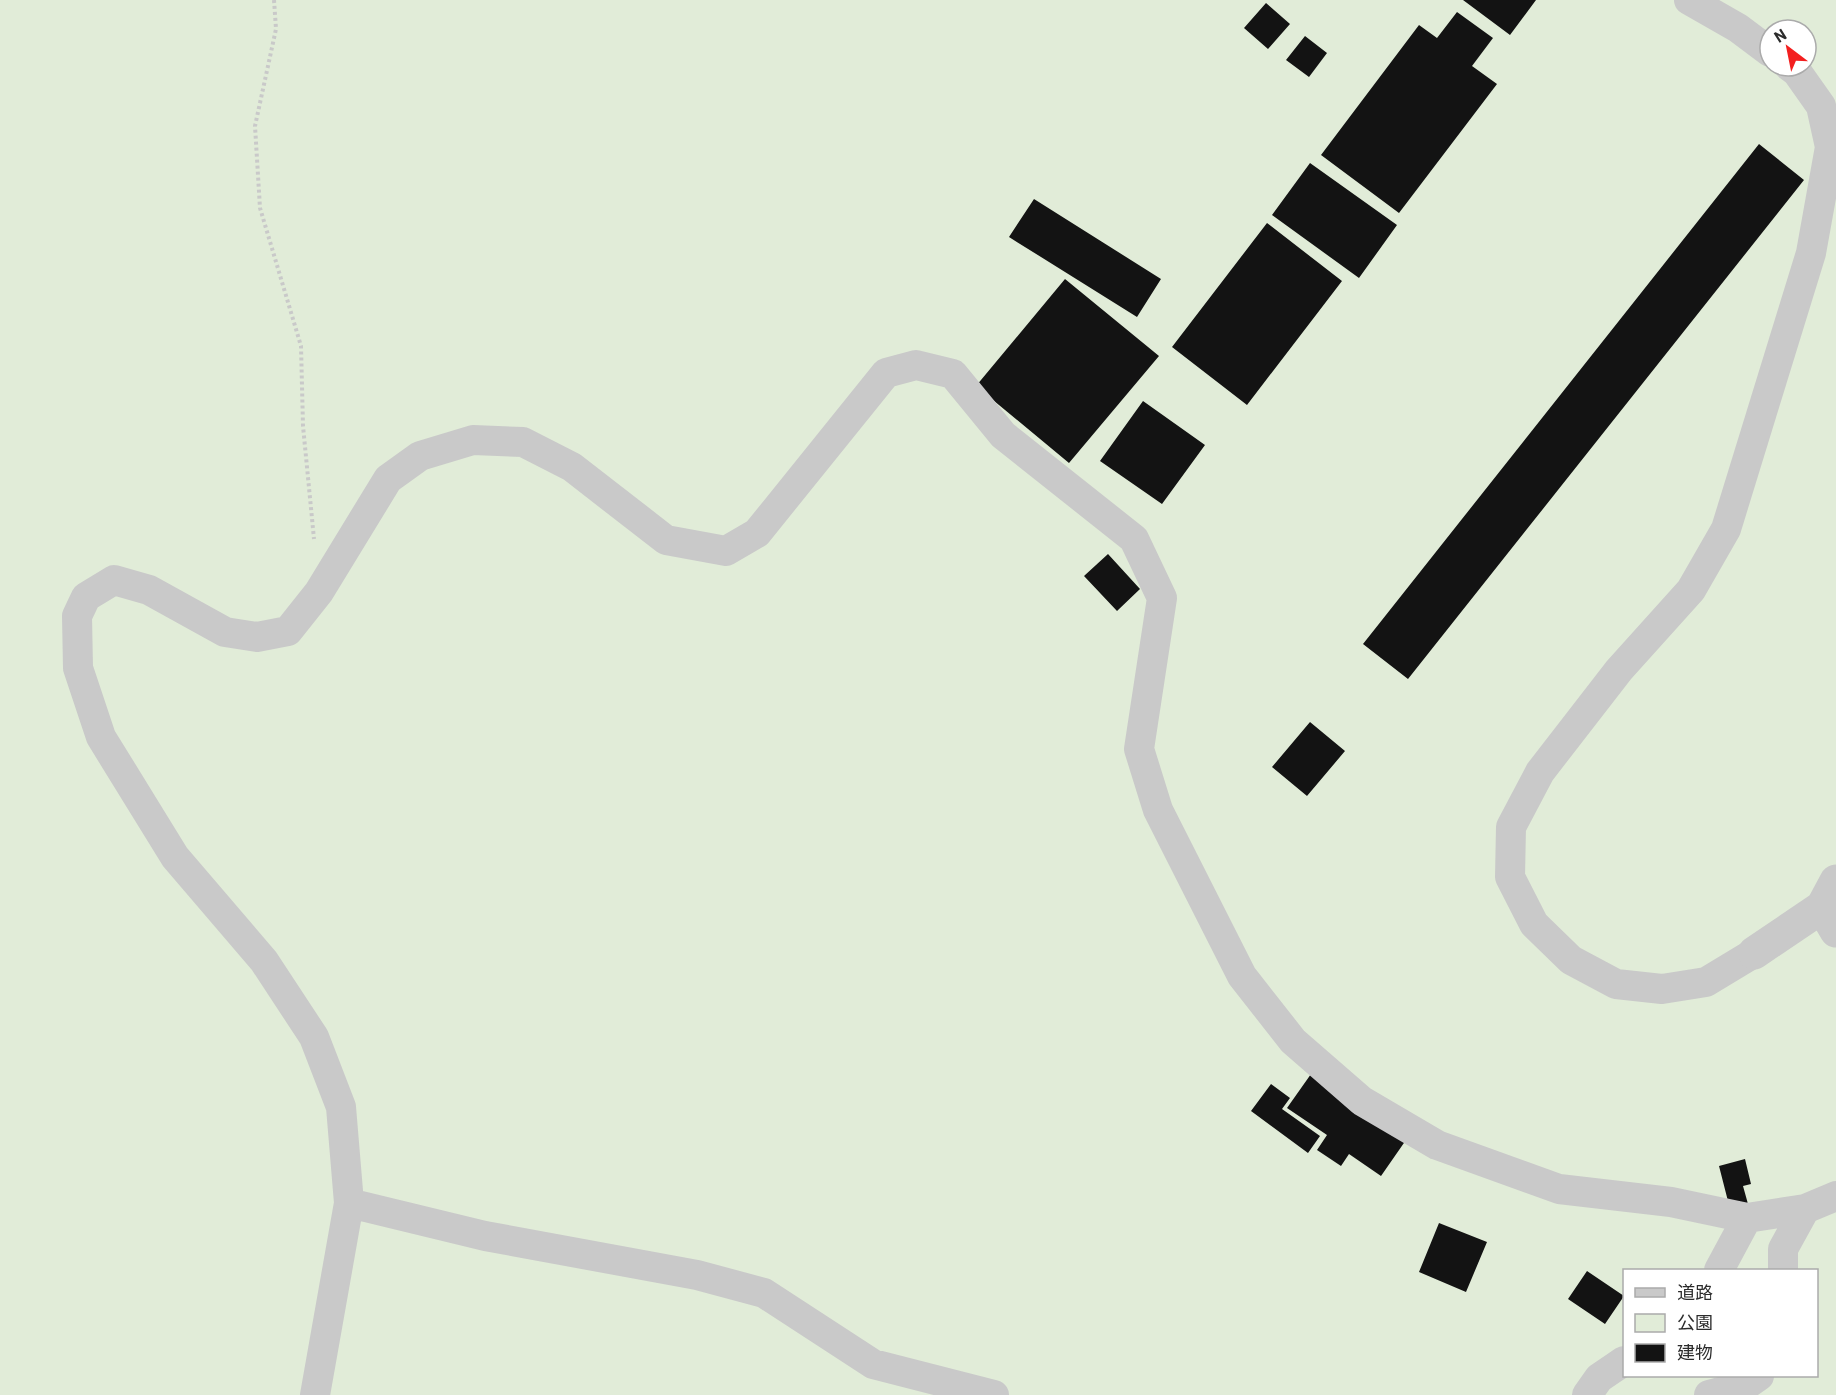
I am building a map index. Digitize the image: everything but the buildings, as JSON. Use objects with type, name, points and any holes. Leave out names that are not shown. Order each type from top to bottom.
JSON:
[{"type":"street","points":[[1689,0],[1738,28],[1758,43]]},
{"type":"street","points":[[1801,78],[1821,106],[1830,147],[1810,253],[1726,529],[1691,590],[1619,670],[1540,772],[1511,827],[1510,877],[1534,924],[1571,960],[1616,984],[1662,989],[1706,982],[1831,906]]},
{"type":"street","points":[[315,1395],[349,1203],[341,1107],[314,1037],[264,961],[175,857],[101,737],[78,668],[77,616],[86,597],[114,580],[149,590],[225,632],[257,637],[288,631],[319,592],[388,479],[420,456],[473,440],[523,442],[572,467],[666,540],[726,551],[757,532],[886,373],[916,365],[953,374],[1003,435],[1134,539],[1162,598],[1139,749],[1154,800],[1242,976],[1293,1041],[1362,1101],[1437,1145],[1559,1189],[1671,1202],[1747,1218],[1805,1209],[1836,1197]]},
{"type":"street","points":[[349,1203],[485,1236],[697,1275],[764,1293],[873,1364],[994,1395]]},
{"type":"street","points":[[1783,1269],[1783,1249],[1805,1209]]},
{"type":"street","points":[[1720,1269],[1747,1218]]},
{"type":"street","points":[[1587,1395],[1599,1378],[1623,1362]]},
{"type":"street","points":[[1709,1395],[1746,1385],[1758,1377]]},
{"type":"path","points":[[274,0],[276,29],[255,126],[260,208],[301,345],[303,426],[315,545]]},
{"type":"green space","points":[[0,0],[1836,0],[1836,1395],[0,1395]]}]
